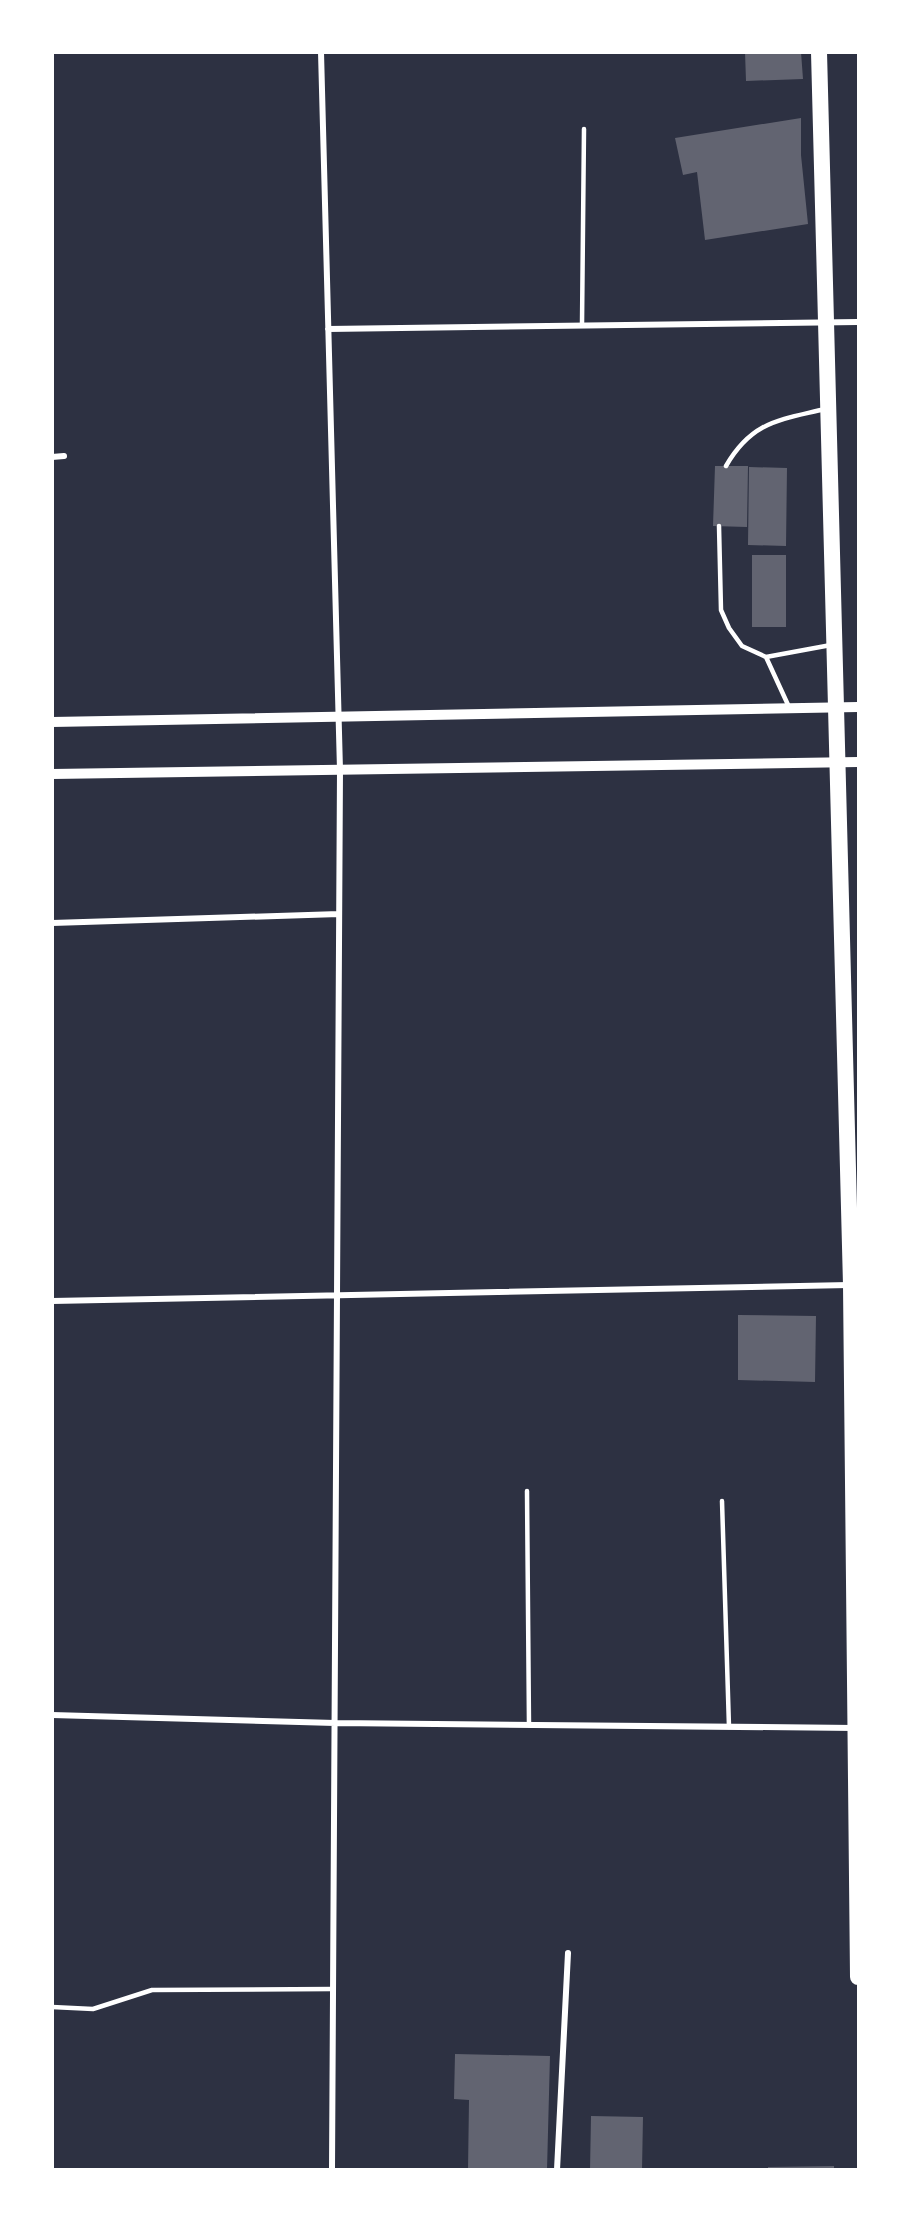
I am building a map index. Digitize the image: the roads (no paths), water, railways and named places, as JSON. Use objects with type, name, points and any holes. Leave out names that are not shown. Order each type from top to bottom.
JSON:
[{"type":"highway","points":[[819,52],[855,1285],[858,1977]]},
{"type":"street","points":[[321,52],[340,770],[332,2169]]},
{"type":"street","points":[[328,328],[858,322]]},
{"type":"street","points":[[52,457],[64,456]]},
{"type":"street","points":[[52,722],[858,707]]},
{"type":"street","points":[[52,774],[858,762]]},
{"type":"street","points":[[52,923],[339,914]]},
{"type":"street","points":[[52,1301],[855,1285]]},
{"type":"street","points":[[52,1715],[335,1723],[856,1728]]},
{"type":"street","points":[[557,2169],[568,1953]]},
{"type":"lane","points":[[582,325],[584,129]]},
{"type":"lane","points":[[726,466],[733,453],[752,434],[769,423],[828,408]]},
{"type":"lane","points":[[719,526],[721,610],[729,628],[742,646],[766,657],[835,644]]},
{"type":"lane","points":[[766,657],[790,708]]},
{"type":"lane","points":[[527,1491],[529,1725]]},
{"type":"lane","points":[[722,1501],[729,1727]]},
{"type":"lane","points":[[52,2007],[93,2009],[152,1990],[333,1989]]}]
